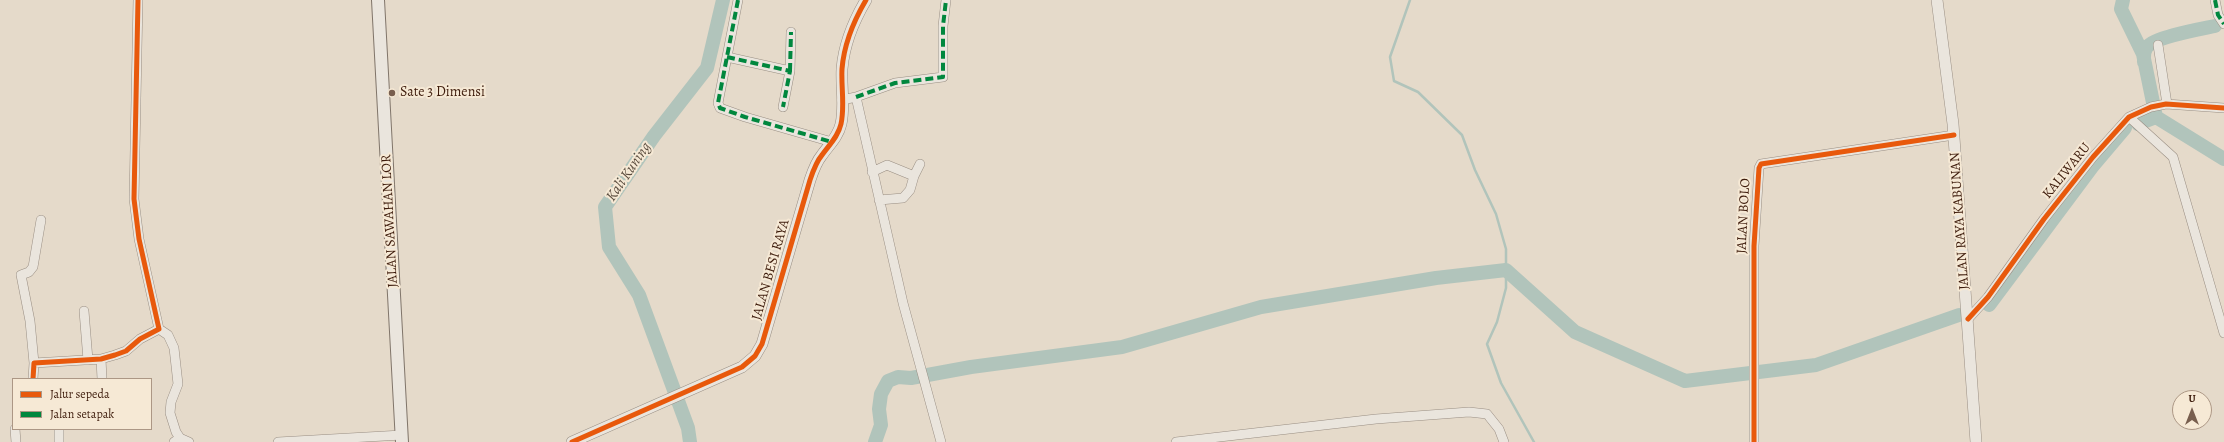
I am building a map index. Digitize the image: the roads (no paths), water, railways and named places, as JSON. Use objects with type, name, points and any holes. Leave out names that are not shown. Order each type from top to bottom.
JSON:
[{"type":"main road","name":"JALAN SAWAHAN LOR","points":[[378,0],[402,438]]},
{"type":"street","points":[[138,0],[134,199],[139,239],[159,329],[168,335],[174,348],[178,384],[171,402],[170,413],[176,432],[181,441]]},
{"type":"street","points":[[738,0],[718,103],[721,108],[832,142]]},
{"type":"street","name":"JALAN BESI RAYA","points":[[572,442],[742,367],[755,356],[762,344],[810,180],[821,156],[832,142],[841,125],[842,69],[848,38],[855,18],[866,0]]},
{"type":"street","points":[[842,100],[856,97],[895,83],[942,78],[946,0]]},
{"type":"street","name":"JALAN RAYA KABUNAN","points":[[1937,0],[1954,135],[1976,442]]},
{"type":"street","points":[[2215,0],[2218,15],[2224,24]]},
{"type":"street","points":[[783,107],[790,71],[791,32]]},
{"type":"street","points":[[2158,45],[2166,104]]},
{"type":"street","points":[[727,57],[790,71]]},
{"type":"street","points":[[856,97],[903,302],[940,442]]},
{"type":"street","name":"KALIWARU","points":[[1968,319],[1988,297],[2044,219],[2093,156],[2129,117],[2138,112],[2166,104],[2224,108]]},
{"type":"street","points":[[2129,117],[2173,157],[2224,333]]},
{"type":"street","name":"JALAN BOLO","points":[[1754,442],[1754,246],[1759,168],[1761,164],[1764,162],[1954,135]]},
{"type":"street","points":[[880,200],[903,198],[910,190],[914,176],[920,164]]},
{"type":"street","points":[[872,172],[887,165],[914,176]]},
{"type":"street","points":[[33,378],[34,363],[29,313],[21,275],[29,272],[33,267],[41,220]]},
{"type":"street","points":[[84,311],[88,360]]},
{"type":"street","points":[[34,363],[101,359],[126,351],[140,339],[159,329]]},
{"type":"street","points":[[101,359],[102,378]]},
{"type":"street","points":[[1176,442],[1376,419],[1469,412],[1487,414],[1497,424],[1504,442]]},
{"type":"street","points":[[15,430],[16,442]]},
{"type":"street","points":[[59,430],[59,442]]},
{"type":"street","points":[[278,442],[402,438]]},
{"type":"waterway","name":"Kali Kuning","points":[[690,442],[688,428],[639,295],[609,247],[605,207],[654,136],[707,68],[723,0]]},
{"type":"waterway","points":[[1410,0],[1390,57],[1394,81],[1418,92],[1462,135],[1475,170],[1496,214],[1506,249],[1506,288],[1497,322],[1487,344],[1501,383],[1534,442]]},
{"type":"waterway","points":[[2123,0],[2121,9],[2143,54],[2156,117],[2224,159]]},
{"type":"waterway","points":[[2144,62],[2145,51],[2152,43],[2179,34],[2215,26]]},
{"type":"waterway","points":[[2138,124],[2156,117],[2153,108]]},
{"type":"waterway","points":[[1989,305],[2092,167],[2125,128]]},
{"type":"waterway","points":[[875,442],[881,425],[879,409],[881,394],[888,381],[898,377],[911,378],[971,367],[1122,347],[1261,307],[1436,278],[1506,270],[1575,332],[1685,381],[1816,365],[1959,315]]},
{"type":"place","name":"Sate 3 Dimensi","points":[[392,93]]}]
